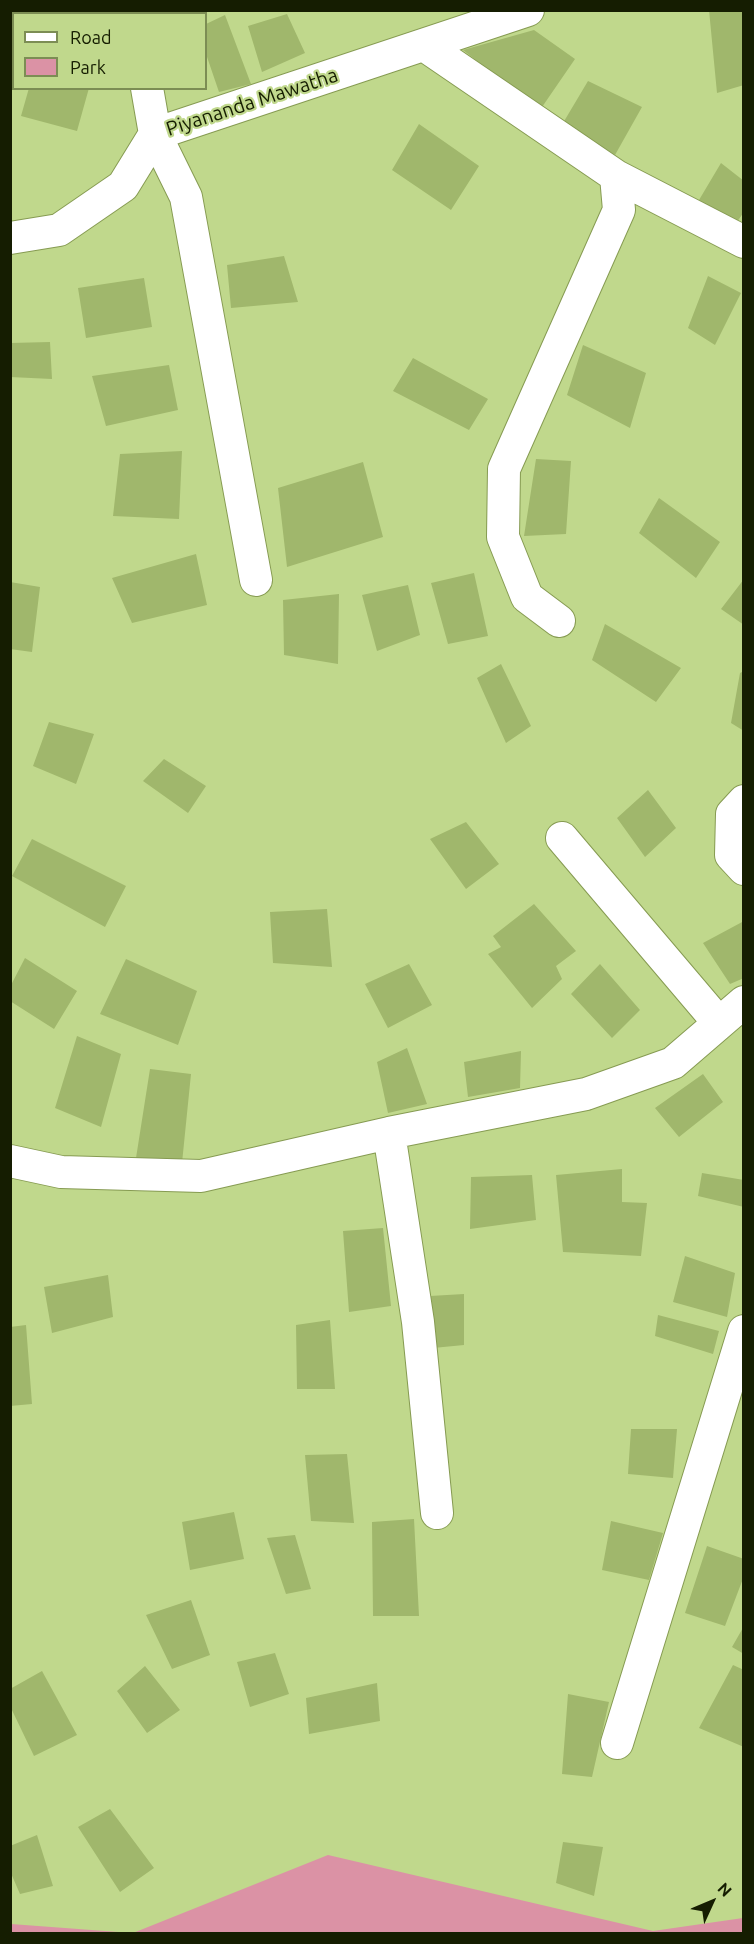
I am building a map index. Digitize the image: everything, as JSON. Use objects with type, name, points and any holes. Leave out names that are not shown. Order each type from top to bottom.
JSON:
[{"type":"street","name":"Piyananda Mawatha","points":[[10,238],[59,230],[123,186],[155,134],[528,10]]},
{"type":"street","points":[[424,45],[616,176],[744,242]]},
{"type":"street","points":[[147,90],[155,134],[186,197],[256,580]]},
{"type":"street","points":[[559,621],[527,597],[503,537],[504,469],[619,210],[616,176]]},
{"type":"street","points":[[744,801],[732,814],[731,855],[744,869]]},
{"type":"street","points":[[562,838],[719,1023]]},
{"type":"street","points":[[10,1161],[61,1172],[201,1176],[389,1133],[586,1094],[673,1063],[744,1002]]},
{"type":"street","points":[[389,1133],[418,1322],[437,1513]]},
{"type":"street","points":[[617,1743],[744,1331]]},
{"type":"green space","points":[[328,1855],[653,1931],[743,1918],[743,1933],[133,1933]]},
{"type":"green space","points":[[11,1924],[132,1933],[11,1933]]},
{"type":"building","points":[[709,10],[744,10],[744,85],[717,93]]},
{"type":"building","points":[[287,14],[305,53],[262,72],[248,26]]},
{"type":"building","points":[[225,15],[251,84],[219,92],[207,57],[207,24]]},
{"type":"building","points":[[534,30],[575,59],[540,110],[463,50]]},
{"type":"building","points":[[588,81],[642,107],[615,155],[563,123]]},
{"type":"building","points":[[28,90],[88,90],[77,131],[21,116]]},
{"type":"building","points":[[419,124],[479,166],[451,210],[392,170]]},
{"type":"building","points":[[721,163],[744,181],[744,212],[734,226],[699,200]]},
{"type":"building","points":[[284,256],[298,302],[231,308],[227,265]]},
{"type":"building","points":[[708,276],[741,293],[715,345],[688,328]]},
{"type":"building","points":[[144,278],[152,327],[86,338],[78,288]]},
{"type":"building","points":[[50,342],[52,379],[10,377],[10,343]]},
{"type":"building","points":[[583,345],[646,373],[630,428],[567,395]]},
{"type":"building","points":[[413,358],[488,399],[469,430],[393,391]]},
{"type":"building","points":[[169,365],[178,410],[106,426],[92,376]]},
{"type":"building","points":[[182,451],[179,519],[113,516],[120,454]]},
{"type":"building","points":[[536,459],[571,461],[566,534],[524,536]]},
{"type":"building","points":[[363,462],[383,537],[287,567],[278,488]]},
{"type":"building","points":[[659,498],[720,542],[696,578],[639,533]]},
{"type":"building","points":[[196,554],[207,605],[132,623],[112,578]]},
{"type":"building","points":[[474,573],[488,636],[448,644],[431,583]]},
{"type":"building","points":[[744,579],[744,625],[721,609]]},
{"type":"building","points":[[10,582],[40,587],[32,652],[10,649]]},
{"type":"building","points":[[408,585],[420,635],[377,651],[362,595]]},
{"type":"building","points":[[339,594],[338,664],[284,655],[283,600]]},
{"type":"building","points":[[605,624],[681,668],[656,702],[592,660]]},
{"type":"building","points":[[501,664],[531,726],[506,743],[477,678]]},
{"type":"building","points":[[744,671],[744,731],[731,723],[740,673]]},
{"type":"building","points":[[49,722],[94,734],[76,784],[33,766]]},
{"type":"building","points":[[164,759],[206,786],[188,813],[143,781]]},
{"type":"building","points":[[648,790],[676,828],[645,857],[617,818]]},
{"type":"building","points":[[466,822],[499,864],[466,889],[430,839]]},
{"type":"building","points":[[32,839],[126,886],[105,927],[12,876]]},
{"type":"building","points":[[534,904],[576,951],[556,966],[562,979],[532,1008],[488,954],[501,947],[493,936]]},
{"type":"building","points":[[327,909],[332,967],[273,963],[270,912]]},
{"type":"building","points":[[744,921],[744,978],[730,984],[703,943]]},
{"type":"building","points":[[25,958],[77,991],[54,1029],[10,1001],[10,987]]},
{"type":"building","points":[[126,959],[197,991],[178,1045],[100,1014]]},
{"type":"building","points":[[409,964],[432,1005],[388,1028],[365,984]]},
{"type":"building","points":[[600,964],[640,1010],[612,1038],[571,994]]},
{"type":"building","points":[[77,1036],[121,1054],[101,1127],[55,1108]]},
{"type":"building","points":[[407,1048],[427,1104],[388,1113],[377,1062]]},
{"type":"building","points":[[521,1051],[520,1088],[468,1097],[464,1062]]},
{"type":"building","points":[[150,1069],[191,1074],[182,1163],[136,1158]]},
{"type":"building","points":[[703,1074],[723,1102],[679,1137],[655,1108]]},
{"type":"building","points":[[622,1169],[622,1202],[647,1203],[641,1256],[563,1252],[556,1175]]},
{"type":"building","points":[[702,1173],[744,1180],[744,1207],[698,1196]]},
{"type":"building","points":[[532,1175],[536,1220],[470,1229],[471,1177]]},
{"type":"building","points":[[383,1228],[391,1306],[349,1312],[343,1231]]},
{"type":"building","points":[[685,1256],[735,1273],[727,1317],[673,1302]]},
{"type":"building","points":[[108,1275],[113,1317],[52,1333],[44,1287]]},
{"type":"building","points":[[464,1294],[464,1345],[433,1348],[430,1296]]},
{"type":"building","points":[[658,1315],[719,1331],[713,1354],[655,1336]]},
{"type":"building","points":[[330,1320],[335,1389],[297,1389],[296,1325]]},
{"type":"building","points":[[26,1325],[32,1404],[10,1406],[10,1327]]},
{"type":"building","points":[[631,1429],[677,1429],[673,1478],[628,1474]]},
{"type":"building","points":[[347,1454],[354,1523],[311,1521],[305,1455]]},
{"type":"building","points":[[234,1512],[244,1559],[190,1570],[182,1522]]},
{"type":"building","points":[[414,1519],[419,1616],[373,1616],[372,1522]]},
{"type":"building","points":[[611,1521],[663,1533],[649,1580],[602,1570]]},
{"type":"building","points":[[295,1535],[311,1589],[286,1594],[267,1538]]},
{"type":"building","points":[[707,1546],[744,1559],[744,1576],[725,1626],[685,1613]]},
{"type":"building","points":[[191,1600],[210,1655],[172,1669],[146,1615]]},
{"type":"building","points":[[744,1626],[744,1654],[732,1647]]},
{"type":"building","points":[[275,1653],[289,1694],[250,1707],[237,1662]]},
{"type":"building","points":[[733,1665],[744,1670],[744,1747],[699,1728]]},
{"type":"building","points":[[145,1666],[180,1710],[147,1733],[117,1691]]},
{"type":"building","points":[[42,1671],[77,1735],[34,1756],[10,1706],[10,1689]]},
{"type":"building","points":[[377,1683],[380,1721],[309,1734],[306,1698]]},
{"type":"building","points":[[568,1694],[609,1702],[592,1777],[562,1774]]},
{"type":"building","points":[[110,1809],[154,1868],[120,1892],[78,1827]]},
{"type":"building","points":[[37,1835],[53,1886],[20,1894],[10,1871],[10,1846]]},
{"type":"building","points":[[563,1842],[603,1847],[594,1896],[556,1883]]}]
